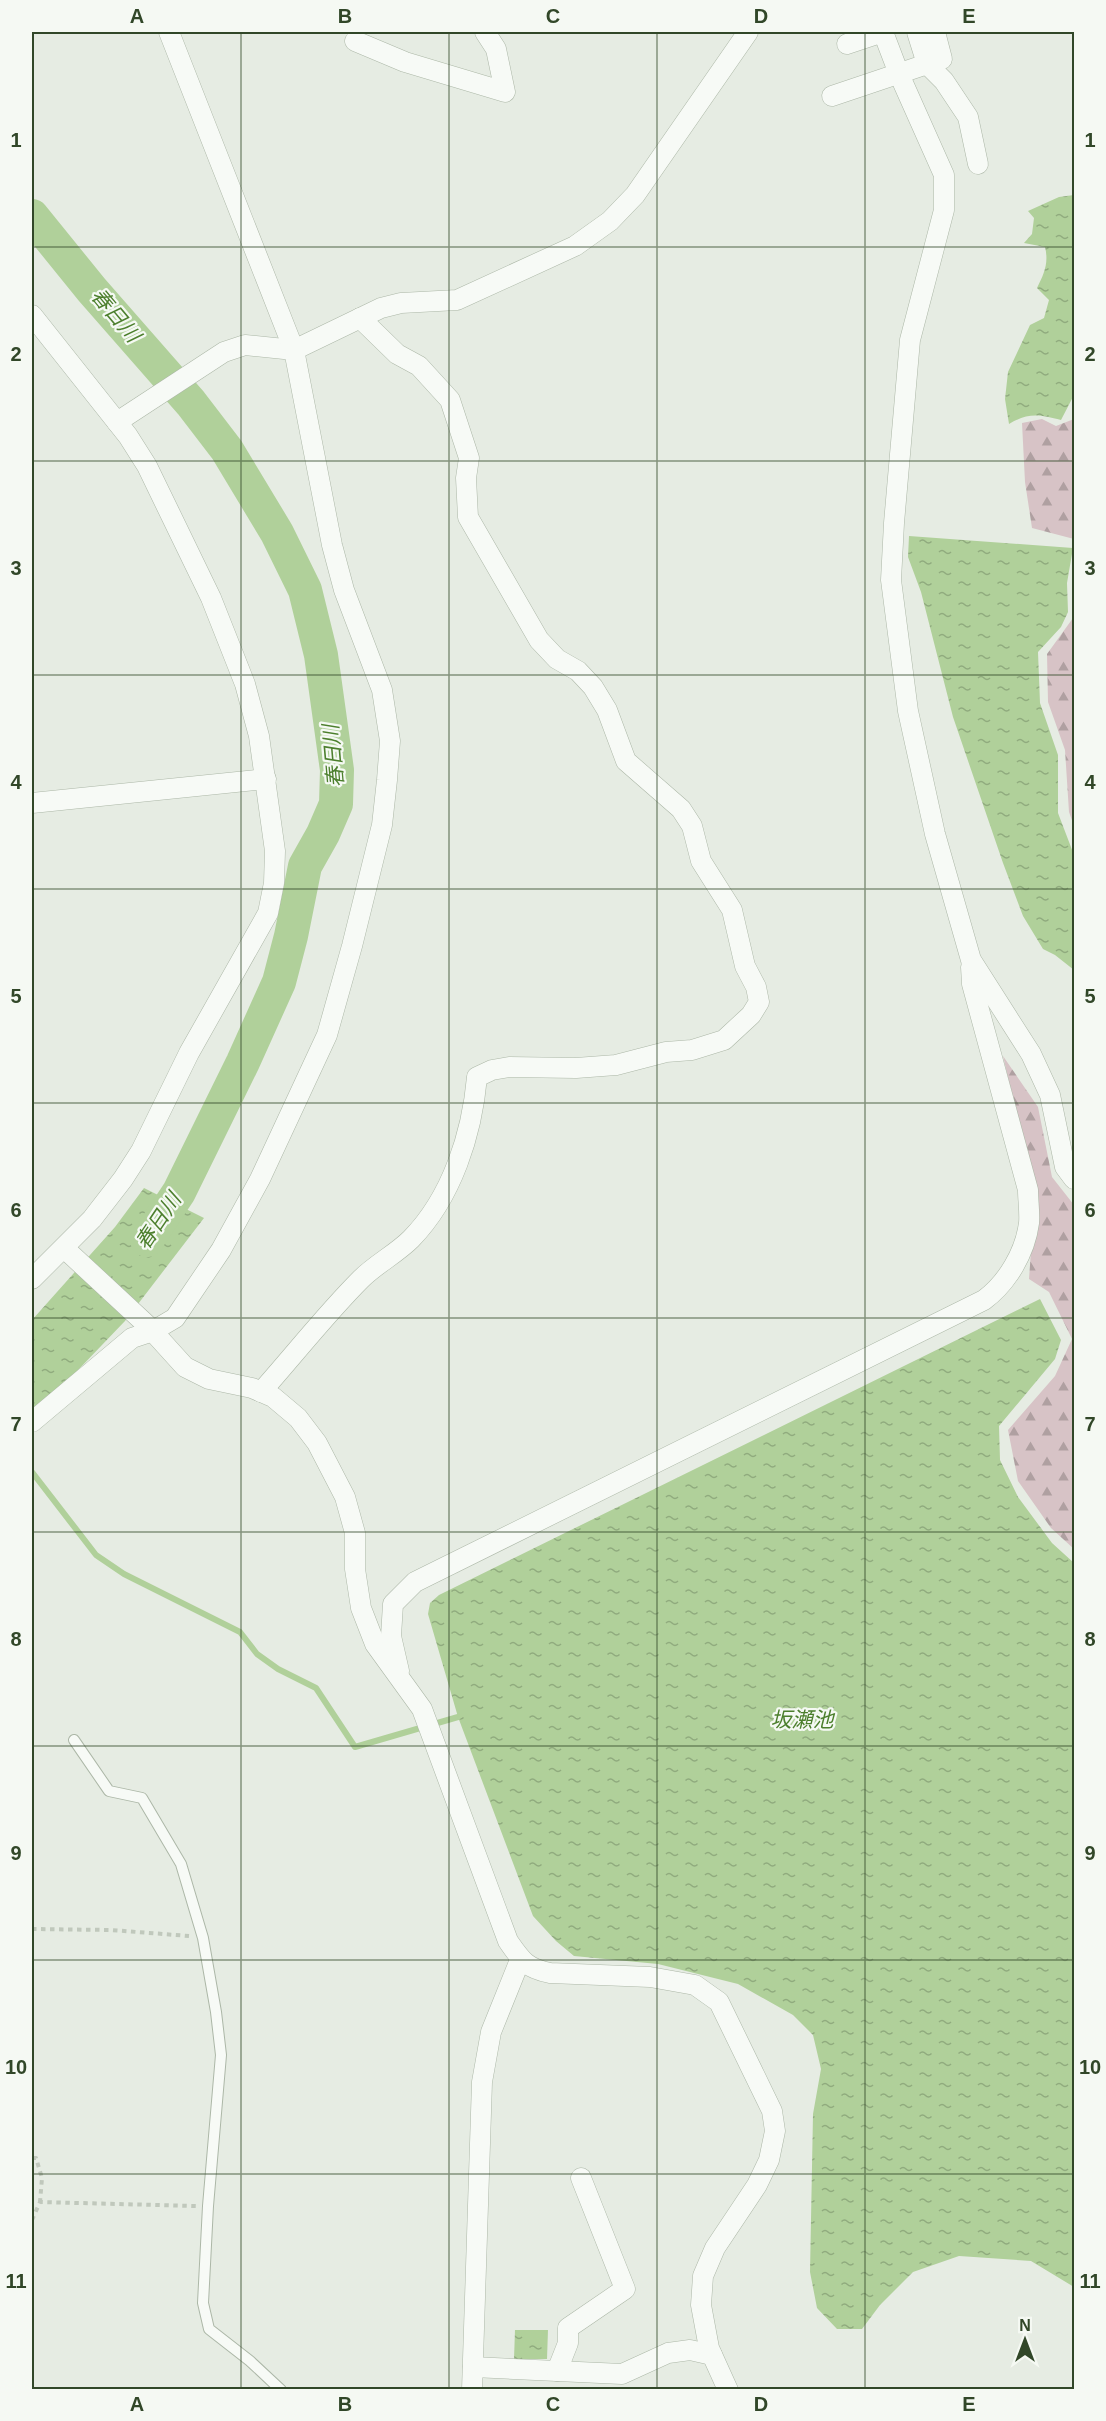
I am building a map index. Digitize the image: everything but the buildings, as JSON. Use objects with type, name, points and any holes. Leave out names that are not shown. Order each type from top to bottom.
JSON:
[{"type":"street","points":[[32,1422],[132,1338],[175,1318],[221,1250],[260,1179],[327,1035],[382,825],[390,741],[382,690],[344,590],[332,545],[294,350],[169,32]]},
{"type":"street","points":[[355,41],[405,62],[505,92],[496,49],[485,32]]},
{"type":"street","points":[[117,422],[224,352],[245,345],[294,350],[381,308],[401,303],[457,300],[575,246],[610,221],[635,195],[748,32]]},
{"type":"street","points":[[401,1680],[391,1636],[393,1605],[415,1582],[984,1300],[1005,1280],[1018,1257],[1029,1224],[1028,1190],[972,984],[970,960],[935,834],[908,711],[891,580],[910,340],[944,210],[944,175],[883,32],[847,44]]},
{"type":"street","points":[[917,32],[927,64],[944,81],[968,117],[978,164]]},
{"type":"street","points":[[832,96],[942,59],[935,32]]},
{"type":"street","points":[[32,315],[117,422],[147,466],[211,598],[245,684],[259,736],[275,851],[274,883],[268,913],[200,1033],[141,1151],[123,1179],[67,1251],[32,1280]]},
{"type":"street","points":[[261,1392],[362,1279],[411,1239],[438,1203],[457,1164],[474,1111],[477,1077],[492,1070],[509,1067],[576,1068],[616,1065],[666,1052],[692,1050],[724,1040],[752,1015],[759,1002],[756,987],[745,966],[732,910],[701,861],[692,826],[681,809],[626,761],[607,710],[593,687],[578,671],[557,659],[539,639],[468,517],[466,478],[469,458],[450,400],[419,366],[397,354],[360,318]]},
{"type":"street","points":[[32,803],[266,779]]},
{"type":"street","points":[[970,960],[1031,1054],[1050,1095],[1065,1167],[1074,1179]]},
{"type":"street","points":[[67,1251],[150,1328],[185,1367],[209,1379],[273,1397],[298,1418],[317,1443],[345,1497],[355,1533],[355,1569],[361,1608],[375,1644],[422,1709],[508,1941],[520,1960],[532,1969],[550,1973],[650,1977],[695,1985],[719,2002],[772,2111],[775,2131],[769,2160],[757,2185],[715,2248],[703,2276],[702,2305],[709,2348],[728,2390]]},
{"type":"street","points":[[472,2390],[482,2082],[491,2032],[520,1960]]},
{"type":"street","points":[[557,2371],[568,2343],[568,2328],[625,2289],[581,2178]]},
{"type":"street","points":[[473,2367],[622,2373],[668,2353],[690,2350],[712,2355]]},
{"type":"lane","points":[[74,1740],[109,1791],[142,1798],[180,1864],[203,1938],[221,2055],[208,2206],[203,2303],[209,2330],[250,2361],[281,2390]]},
{"type":"path","points":[[32,1929],[111,1930],[203,1938]]},
{"type":"path","points":[[32,2158],[36,2158],[42,2178],[40,2202],[32,2220]]},
{"type":"path","points":[[40,2202],[208,2206]]},
{"type":"green space","points":[[1042,419],[1056,426],[1074,419],[1074,539],[1032,528],[1025,482],[1022,423]]},
{"type":"green space","points":[[1074,564],[1074,826],[1069,812],[1065,750],[1048,702],[1047,654],[1073,618]]},
{"type":"green space","points":[[1003,1056],[1038,1107],[1052,1177],[1074,1205],[1074,1549],[1051,1528],[1018,1481],[1008,1430],[1055,1376],[1072,1339],[1049,1292],[1029,1279],[1035,1195]]},
{"type":"water","points":[[1074,195],[1074,395],[1061,420],[1029,416],[1009,424],[1005,399],[1008,372],[1030,325],[1044,318],[1049,300],[1037,288],[1045,268],[1045,247],[1024,243],[1032,234],[1034,218],[1028,211],[1059,197]]},
{"type":"water","points":[[909,536],[1073,548],[1067,583],[1068,612],[1061,627],[1038,652],[1040,703],[1058,755],[1058,813],[1074,855],[1074,970],[1043,949],[1023,916],[953,717],[921,592],[908,557]]},
{"type":"water","points":[[144,1188],[204,1218],[125,1321],[32,1418],[32,1320],[115,1227]]},
{"type":"water","name":"坂瀬池","points":[[1040,1299],[1061,1340],[1055,1359],[999,1426],[1000,1460],[1018,1497],[1052,1543],[1074,1563],[1074,2287],[1031,2261],[959,2256],[913,2272],[880,2305],[862,2329],[837,2329],[817,2308],[810,2272],[813,2114],[821,2069],[813,2035],[793,2015],[738,1984],[658,1964],[574,1956],[556,1941],[533,1916],[458,1717],[428,1614],[430,1603],[439,1595]]},
{"type":"water","points":[[515,2330],[548,2330],[547,2359],[514,2359]]},
{"type":"waterway","name":"春日川","points":[[32,216],[92,290],[191,403],[227,450],[277,533],[305,590],[321,655],[337,770],[336,804],[305,866],[279,982],[243,1062],[179,1192],[147,1240]]},
{"type":"waterway","points":[[32,1472],[96,1555],[124,1574],[240,1632],[257,1654],[278,1669],[316,1688],[355,1747],[458,1717]]}]
